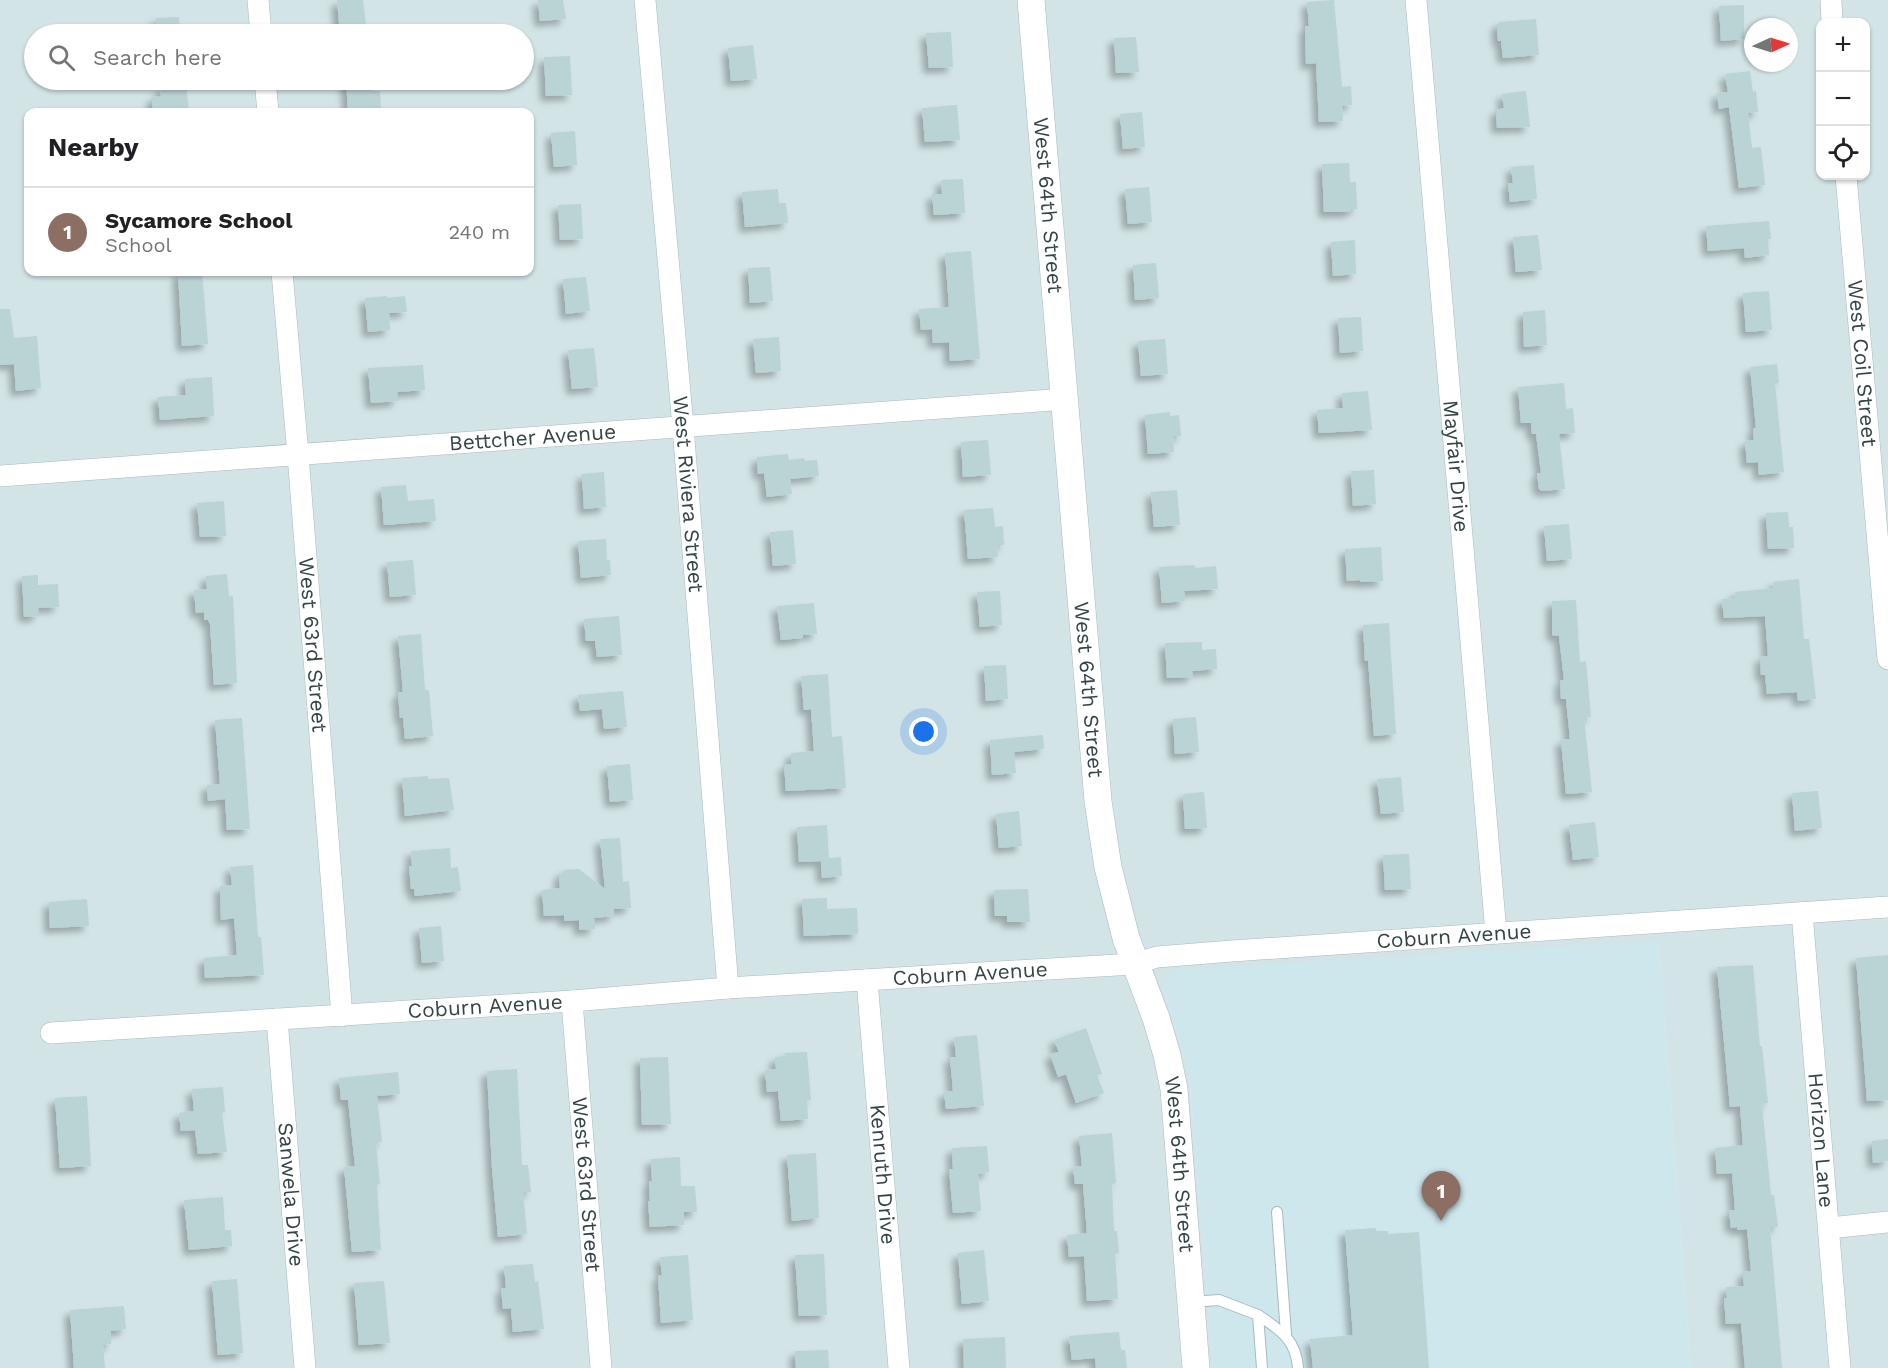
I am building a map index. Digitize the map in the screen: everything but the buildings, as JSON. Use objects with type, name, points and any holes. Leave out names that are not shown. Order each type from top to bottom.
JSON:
[{"type":"street","points":[[258,0],[260,24]]},
{"type":"street","name":"West Riviera Street","points":[[645,0],[683,427],[728,988]]},
{"type":"street","name":"West 64th Street","points":[[1031,0],[1098,801],[1108,867],[1134,964],[1156,1018],[1174,1089],[1196,1368]]},
{"type":"street","name":"Mayfair Drive","points":[[1416,0],[1496,933]]},
{"type":"street","points":[[1830,0],[1832,18]]},
{"type":"street","points":[[266,90],[268,108]]},
{"type":"street","name":"West Coil Street","points":[[1846,180],[1888,659]]},
{"type":"street","name":"West 63rd Street","points":[[282,276],[342,1016]]},
{"type":"street","name":"Bettcher Avenue","points":[[0,476],[1066,399]]},
{"type":"street","name":"Coburn Avenue","points":[[51,1033],[572,1001],[728,988],[1134,964],[1156,957],[1888,907]]},
{"type":"street","name":"Horizon Lane","points":[[1802,913],[1840,1368]]},
{"type":"street","name":"Kenruth Drive","points":[[867,980],[899,1368]]},
{"type":"street","name":"West 63rd Street","points":[[572,1001],[601,1368]]},
{"type":"street","name":"Sanwela Drive","points":[[277,1019],[305,1368]]},
{"type":"street","points":[[1829,1228],[1888,1222]]},
{"type":"lane","points":[[1277,1212],[1286,1334],[1298,1360],[1298,1368]]},
{"type":"lane","points":[[1191,1302],[1219,1300],[1258,1315],[1286,1334]]},
{"type":"lane","points":[[1258,1315],[1262,1368]]},
{"type":"shaded area","points":[[0,0],[1888,0],[1888,1368],[1691,1368],[1659,942],[1163,986],[1189,1074],[1213,1368],[0,1368]]},
{"type":"shaded area","points":[[1659,941],[1691,1368],[1213,1368],[1189,1074],[1163,986],[1177,970]]},
{"type":"place","name":"Sycamore School","points":[[1441,1221]]}]
